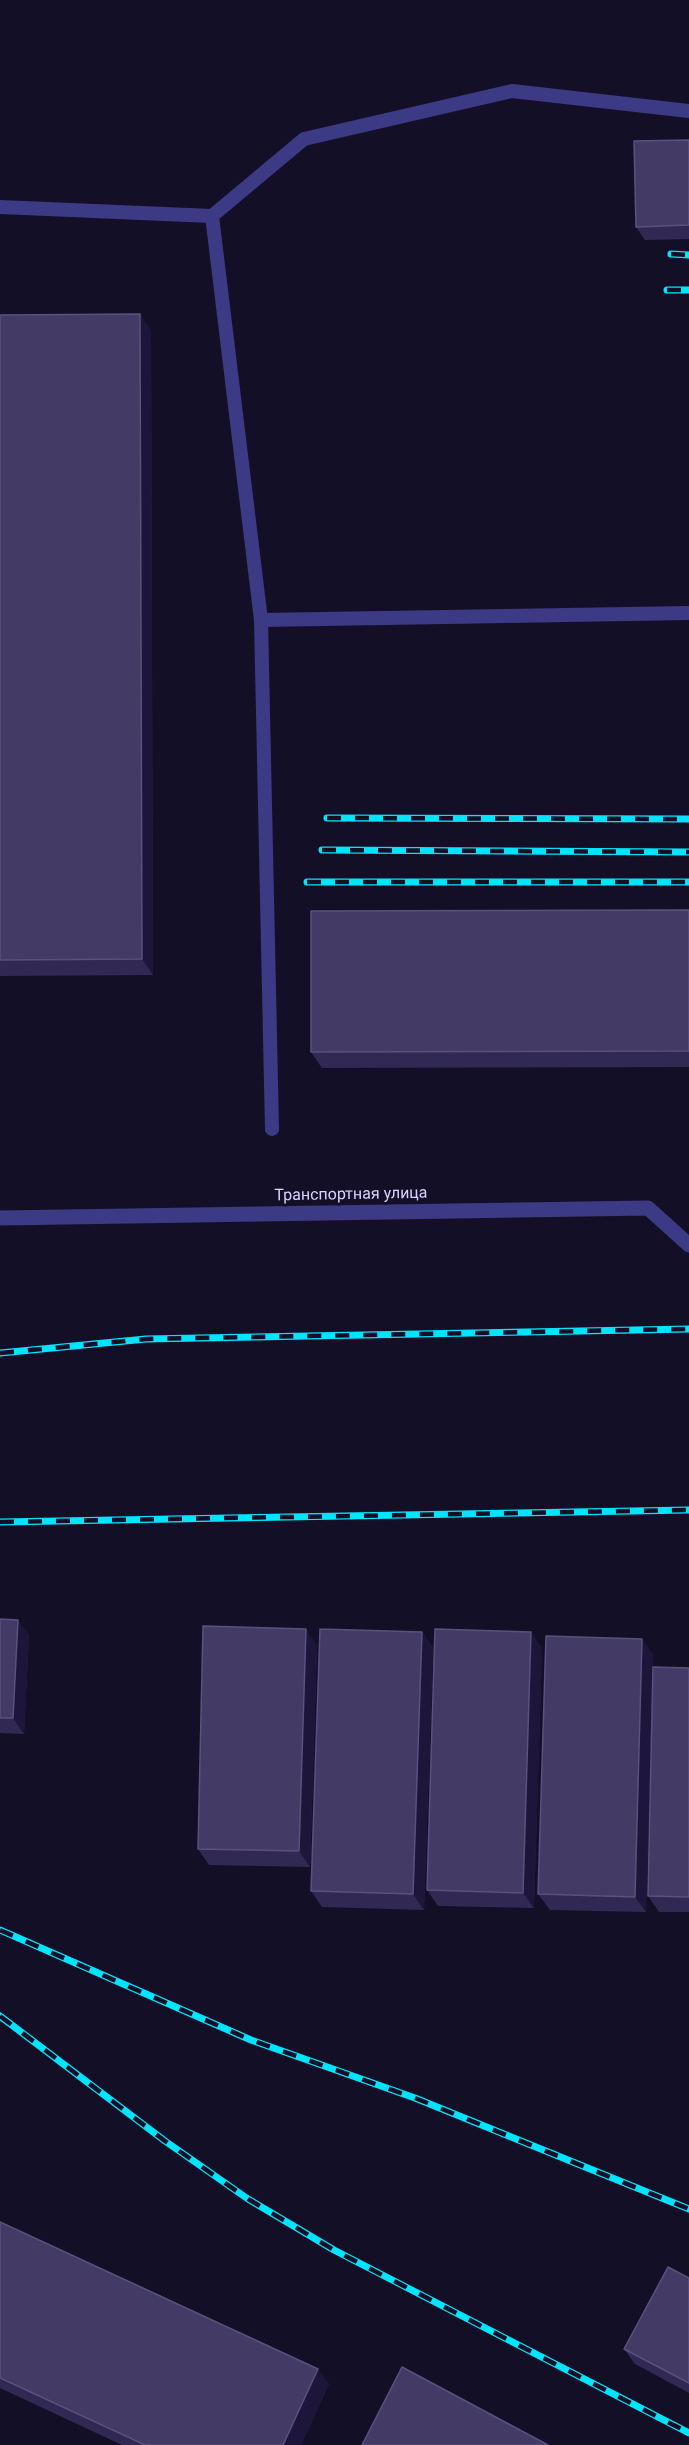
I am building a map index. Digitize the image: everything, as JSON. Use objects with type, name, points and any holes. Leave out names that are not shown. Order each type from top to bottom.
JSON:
[{"type":"street","name":"Транспортная улица","points":[[0,1218],[648,1208],[689,1245]]},
{"type":"lane","points":[[0,207],[212,216],[304,139],[512,91],[689,111]]},
{"type":"lane","points":[[212,216],[261,620],[272,1129]]},
{"type":"lane","points":[[261,620],[689,613]]},
{"type":"building","points":[[689,140],[689,225],[636,227],[634,141]]},
{"type":"building","points":[[140,314],[142,959],[0,960],[0,315]]},
{"type":"building","points":[[689,910],[689,1051],[311,1052],[311,911]]},
{"type":"building","points":[[0,1619],[18,1620],[13,1718],[0,1718]]},
{"type":"building","points":[[203,1626],[306,1629],[299,1851],[198,1849]]},
{"type":"building","points":[[320,1629],[422,1632],[413,1894],[311,1891]]},
{"type":"building","points":[[435,1629],[531,1632],[523,1893],[427,1890]]},
{"type":"building","points":[[546,1636],[642,1639],[635,1897],[538,1894]]},
{"type":"building","points":[[653,1667],[689,1668],[689,1897],[648,1896]]},
{"type":"building","points":[[0,2222],[318,2369],[283,2445],[145,2445],[0,2378]]},
{"type":"building","points":[[668,2267],[689,2278],[689,2383],[624,2349]]},
{"type":"building","points":[[402,2367],[548,2445],[362,2445]]},
{"type":"railway","points":[[671,254],[689,255]]},
{"type":"railway","points":[[667,290],[689,290]]},
{"type":"railway","points":[[327,818],[689,819]]},
{"type":"railway","points":[[322,850],[689,852]]},
{"type":"railway","points":[[307,882],[689,882]]},
{"type":"railway","points":[[0,1353],[146,1339],[689,1329]]},
{"type":"railway","points":[[0,1522],[689,1510]]},
{"type":"railway","points":[[0,1930],[251,2040],[415,2098],[689,2209]]},
{"type":"railway","points":[[0,2016],[165,2141],[248,2199],[334,2250],[689,2433]]}]
